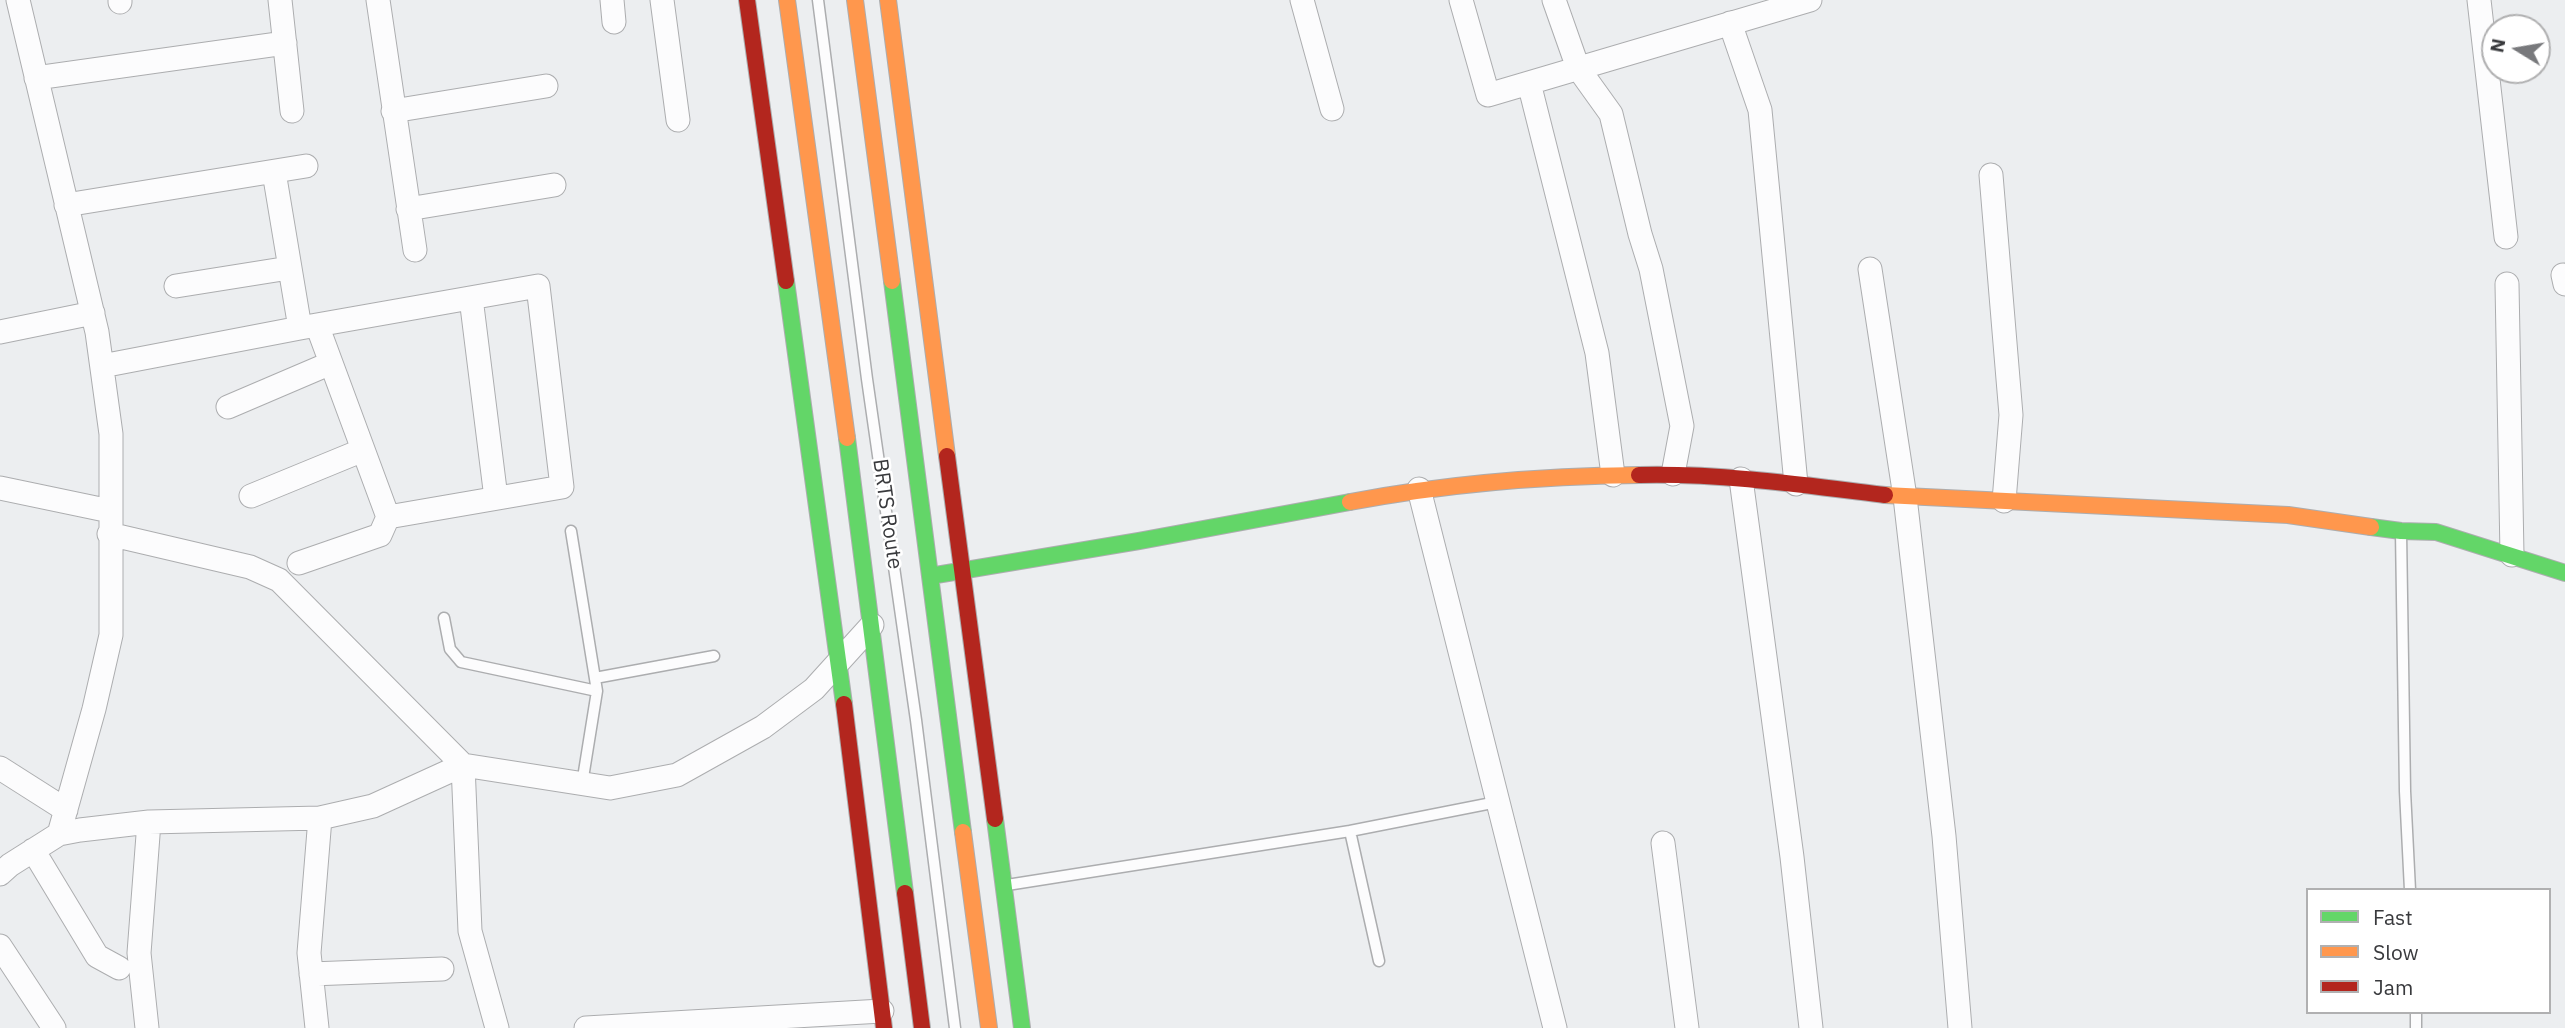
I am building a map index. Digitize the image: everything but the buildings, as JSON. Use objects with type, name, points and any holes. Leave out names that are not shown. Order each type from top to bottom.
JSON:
[{"type":"street","points":[[18,0],[93,313],[111,434],[111,635],[94,709],[59,834]]},
{"type":"street","points":[[280,0],[292,111]]},
{"type":"street","points":[[377,0],[415,250]]},
{"type":"street","points":[[662,0],[678,120]]},
{"type":"street","points":[[586,1028],[883,1020],[872,625],[821,393],[747,0]]},
{"type":"street","points":[[787,0],[821,393],[839,662],[876,808],[922,1028]]},
{"type":"street","points":[[855,0],[989,1028]]},
{"type":"street","points":[[888,0],[928,322],[1023,1028]]},
{"type":"street","points":[[1302,0],[1332,109]]},
{"type":"street","points":[[1461,0],[1488,96],[1810,0]]},
{"type":"street","points":[[1554,0],[1578,68],[1611,114],[1651,269],[1682,426],[1672,474]]},
{"type":"street","points":[[2479,0],[2506,237]]},
{"type":"street","points":[[1730,23],[1760,110],[1796,484]]},
{"type":"street","points":[[36,78],[285,43]]},
{"type":"street","points":[[1528,83],[1597,353],[1613,475]]},
{"type":"street","points":[[393,111],[546,86]]},
{"type":"street","points":[[66,205],[306,166]]},
{"type":"street","points":[[274,172],[289,268],[308,327],[331,363],[388,517],[380,535],[299,563]]},
{"type":"street","points":[[1991,175],[2011,415],[2004,501]]},
{"type":"street","points":[[408,209],[554,185]]},
{"type":"street","points":[[176,286],[289,268]]},
{"type":"street","points":[[1870,270],[1905,497],[1944,836],[1960,1028]]},
{"type":"street","points":[[2507,284],[2512,555]]},
{"type":"street","points":[[102,366],[538,286],[562,487],[388,517]]},
{"type":"street","points":[[471,298],[496,498]]},
{"type":"street","points":[[0,332],[93,313]]},
{"type":"street","points":[[228,407],[331,363]]},
{"type":"street","points":[[251,496],[363,450]]},
{"type":"street","points":[[930,576],[1139,541],[1419,489],[1563,476],[1672,474],[1796,484],[1905,497],[2288,515],[2400,531],[2436,532],[2565,572]]},
{"type":"street","points":[[1741,479],[1792,857],[1811,1028]]},
{"type":"street","points":[[0,488],[250,566],[279,580],[463,765],[470,931],[497,1028]]},
{"type":"street","points":[[1419,489],[1555,1028]]},
{"type":"street","points":[[0,874],[59,834],[149,822],[320,818],[373,806],[463,765],[610,788],[677,775],[763,727],[814,689],[872,625]]},
{"type":"street","points":[[0,768],[66,810]]},
{"type":"street","points":[[317,1028],[309,953],[320,818]]},
{"type":"street","points":[[147,1028],[139,953],[149,822]]},
{"type":"street","points":[[1663,843],[1687,1028]]},
{"type":"street","points":[[0,845],[27,854],[97,957],[118,968]]},
{"type":"street","points":[[0,946],[54,1028]]},
{"type":"street","points":[[312,974],[442,969]]},
{"type":"lane","name":"BRTS Route","points":[[818,0],[955,1028]]},
{"type":"lane","points":[[571,531],[597,691],[582,784]]},
{"type":"lane","points":[[2400,531],[2405,791],[2410,888]]},
{"type":"lane","points":[[444,618],[450,649],[461,662],[597,691]]},
{"type":"lane","points":[[595,678],[714,656]]},
{"type":"lane","points":[[1004,885],[1350,831],[1497,802]]},
{"type":"lane","points":[[1350,831],[1379,961]]},
{"type":"traffic: fast","points":[[786,281],[844,704]]},
{"type":"traffic: fast","points":[[892,281],[963,832]]},
{"type":"traffic: fast","points":[[847,438],[905,893]]},
{"type":"traffic: fast","points":[[930,576],[1350,502]]},
{"type":"traffic: fast","points":[[2371,527],[2436,532],[2565,573]]},
{"type":"traffic: fast","points":[[995,819],[1022,1028]]},
{"type":"traffic: slow","points":[[787,0],[847,438]]},
{"type":"traffic: slow","points":[[855,0],[892,281]]},
{"type":"traffic: slow","points":[[888,0],[947,456]]},
{"type":"traffic: slow","points":[[1350,502],[1493,482],[1639,475]]},
{"type":"traffic: slow","points":[[1885,495],[2288,515],[2371,527]]},
{"type":"traffic: slow","points":[[963,832],[989,1028]]},
{"type":"traffic: jam","points":[[747,0],[786,281]]},
{"type":"traffic: jam","points":[[947,456],[995,819]]},
{"type":"traffic: jam","points":[[1639,475],[1732,478],[1885,495]]},
{"type":"traffic: jam","points":[[844,704],[884,1028]]},
{"type":"traffic: jam","points":[[905,893],[922,1028]]}]
